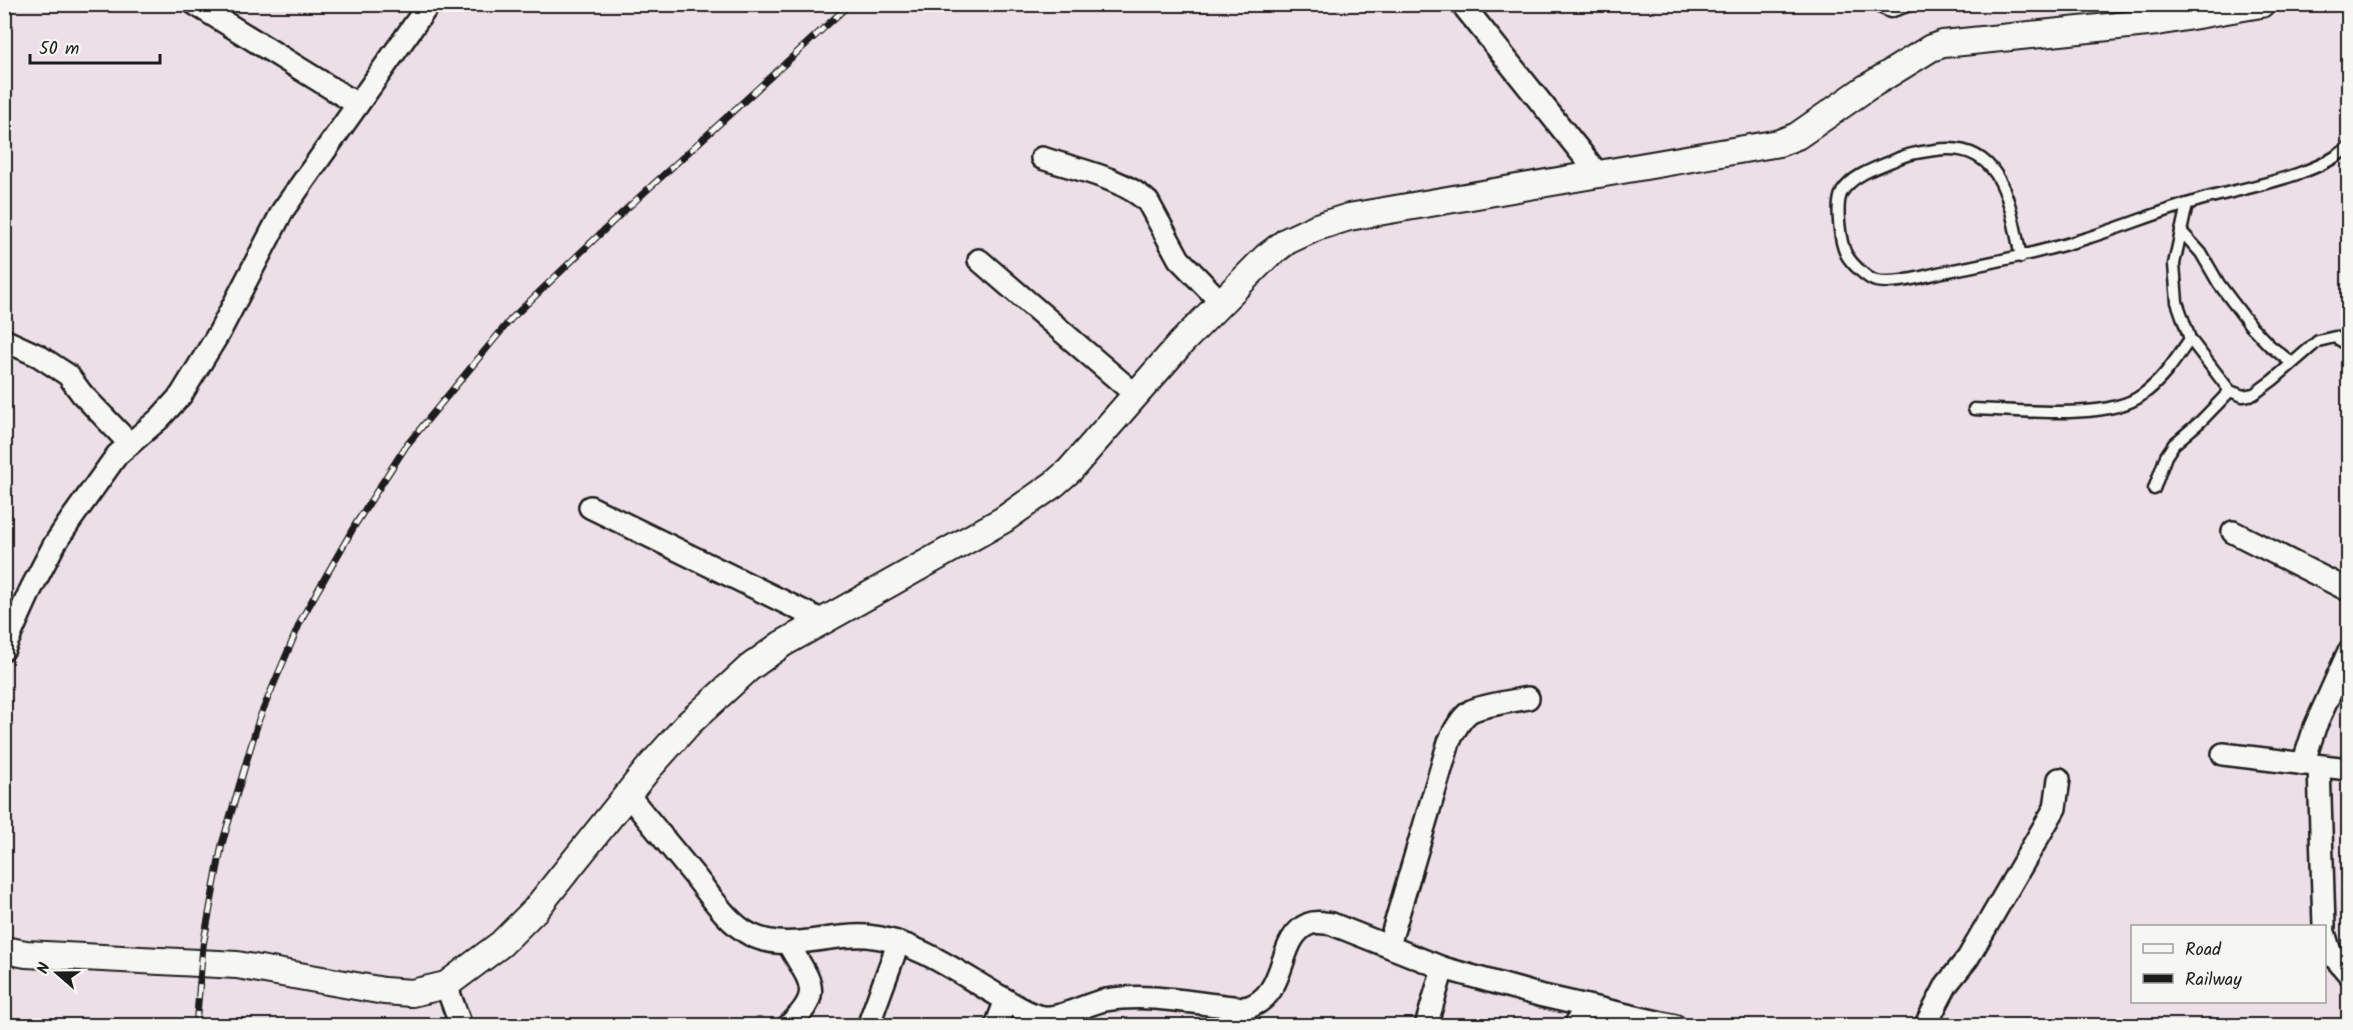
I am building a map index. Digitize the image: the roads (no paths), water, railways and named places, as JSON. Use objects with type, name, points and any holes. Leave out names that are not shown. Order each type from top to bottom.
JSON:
[{"type":"street","points":[[195,4],[357,105]]},
{"type":"street","points":[[4,649],[54,545],[100,478],[124,450],[159,419],[181,395],[219,333],[283,210],[429,4]]},
{"type":"street","points":[[1462,4],[1599,175]]},
{"type":"street","points":[[4,950],[43,955],[237,965],[384,991],[412,993],[446,985],[501,944],[535,910],[689,723],[725,689],[782,644],[1003,520],[1034,500],[1070,470],[1221,302],[1266,257],[1287,241],[1317,227],[1349,218],[1779,143],[1797,136],[1866,88],[1931,48],[1943,44],[2157,22],[2261,4]]},
{"type":"street","points":[[1042,158],[1121,184],[1142,196],[1148,202],[1179,259],[1221,302]]},
{"type":"street","points":[[979,260],[1136,395]]},
{"type":"street","points":[[4,340],[39,356],[68,375],[124,450]]},
{"type":"street","points":[[590,507],[823,621]]},
{"type":"street","points":[[2233,532],[2349,590]]},
{"type":"street","points":[[2324,925],[2311,765],[2315,727],[2349,653]]},
{"type":"street","points":[[1389,945],[1454,731],[1462,719],[1472,711],[1528,698]]},
{"type":"street","points":[[2223,754],[2349,769]]},
{"type":"street","points":[[1925,1026],[1947,984],[1968,958],[2055,808],[2059,779]]},
{"type":"street","points":[[628,795],[732,920],[750,934],[788,943],[868,936],[898,944],[922,953],[1006,1000],[1044,1017],[1057,1016],[1105,1000],[1133,998],[1246,1008],[1266,999],[1272,990],[1292,940],[1307,925],[1317,922],[1332,924],[1443,968],[1585,1006],[1675,1026]]},
{"type":"street","points":[[2326,936],[2330,951],[2349,973]]},
{"type":"street","points":[[788,943],[812,987],[812,997],[808,1005],[788,1026]]},
{"type":"street","points":[[868,1026],[898,944]]},
{"type":"street","points":[[1426,1026],[1443,968]]},
{"type":"street","points":[[446,985],[461,1026]]},
{"type":"street","points":[[996,1026],[1006,1000]]},
{"type":"street","points":[[1575,1026],[1585,1006]]},
{"type":"lane","points":[[1873,4],[1890,12],[1914,4]]},
{"type":"lane","points":[[2021,257],[2009,201],[1998,175],[1972,152],[1951,148],[1909,154],[1856,178],[1842,193],[1837,207],[1846,254],[1874,281],[1896,281],[2021,257],[2084,239],[2187,204],[2301,172],[2340,154],[2349,147]]},
{"type":"lane","points":[[2187,204],[2174,264],[2177,302],[2190,339],[2230,391],[2243,396],[2254,394],[2318,341],[2335,337],[2349,345]]},
{"type":"lane","points":[[2181,231],[2201,253],[2218,284],[2250,325],[2269,345],[2292,363]]},
{"type":"lane","points":[[1974,409],[2068,412],[2115,406],[2141,397],[2163,377],[2190,339]]},
{"type":"lane","points":[[2154,489],[2166,456],[2174,444],[2201,421],[2230,391]]},
{"type":"railway","points":[[196,1026],[203,946],[222,844],[259,719],[302,618],[355,525],[406,446],[511,319],[623,212],[850,4]]}]
